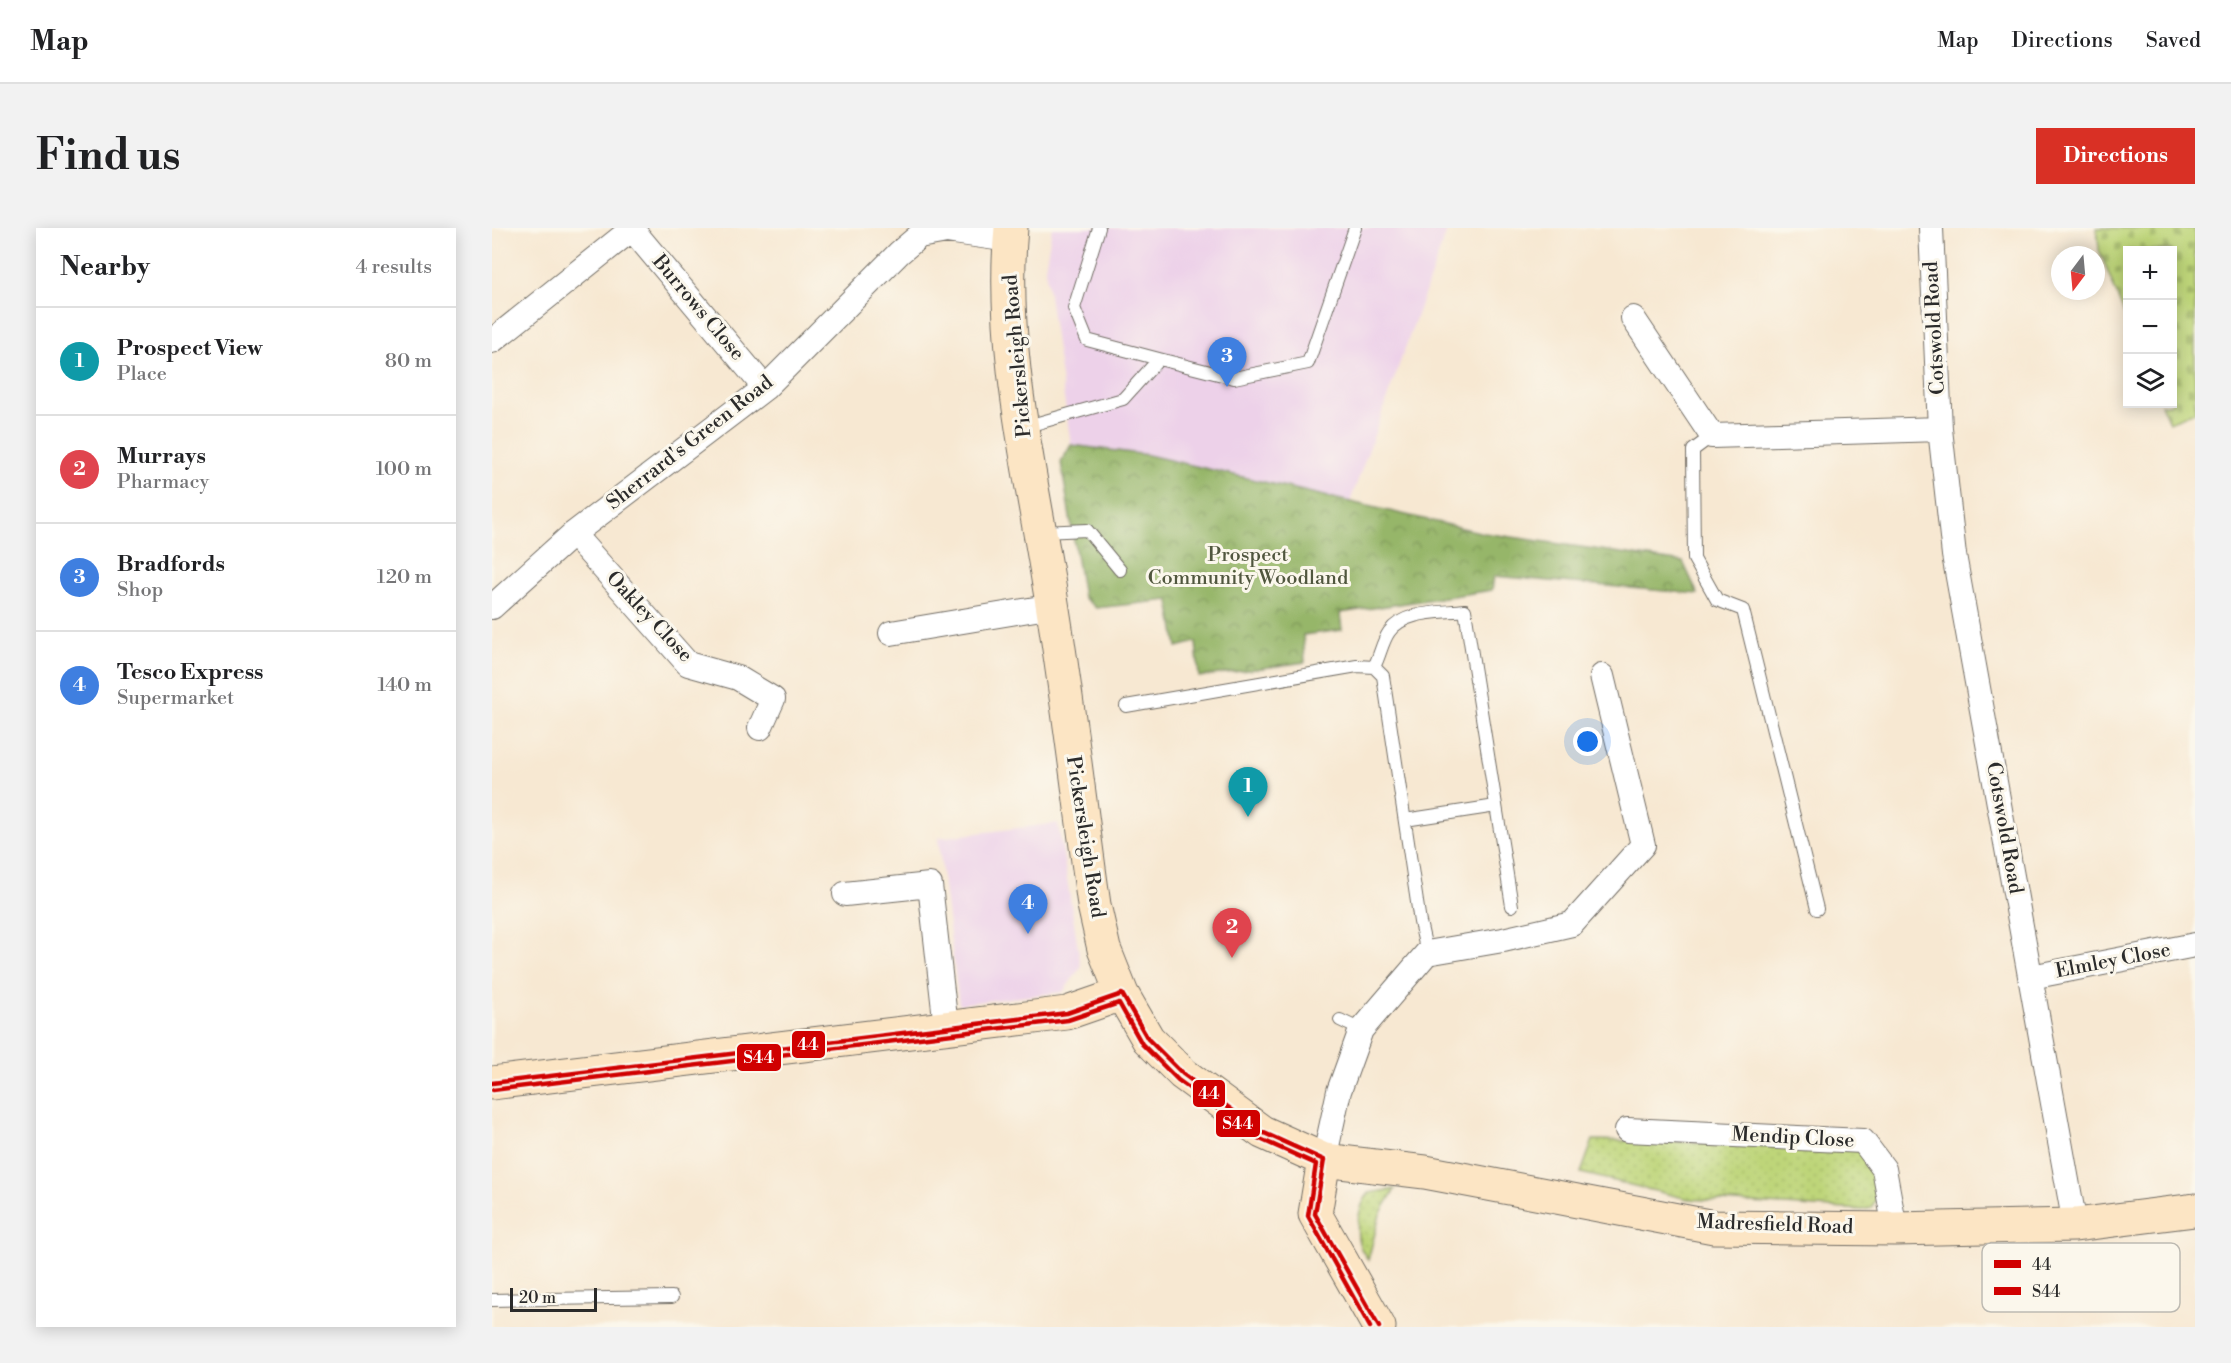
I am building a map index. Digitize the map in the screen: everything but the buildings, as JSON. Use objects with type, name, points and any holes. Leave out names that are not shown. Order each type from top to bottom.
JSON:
[{"type":"street","points":[[492,341],[632,228]]},
{"type":"street","name":"Burrows Close","points":[[632,228],[765,388]]},
{"type":"street","name":"Cotswold Road","points":[[1931,228],[1940,429],[1954,555],[2075,1225]]},
{"type":"street","name":"Sherrard's Green Road","points":[[492,607],[573,534],[765,388],[899,253],[920,236],[947,229],[1011,234]]},
{"type":"street","name":"Pickersleigh Road","points":[[1011,234],[1008,292],[1023,427],[1053,606],[1094,905],[1104,949],[1122,994],[1148,1039],[1183,1074],[1262,1132],[1324,1160]]},
{"type":"street","points":[[1633,318],[1712,436],[1940,429]]},
{"type":"street","name":"Oakley Close","points":[[573,534],[688,664],[738,678],[773,699],[760,728]]},
{"type":"street","points":[[891,633],[1053,606]]},
{"type":"street","points":[[1379,1327],[1315,1214],[1350,1025],[1427,953],[1503,940],[1572,924],[1643,845],[1602,676]]},
{"type":"street","points":[[845,894],[930,885],[946,1027]]},
{"type":"street","name":"Elmley Close","points":[[2031,977],[2195,945]]},
{"type":"street","points":[[492,1083],[1066,1013],[1122,994]]},
{"type":"street","name":"Mendip Close","points":[[1627,1130],[1863,1141],[1884,1169],[1895,1229]]},
{"type":"street","name":"Madresfield Road","points":[[1324,1160],[1425,1172],[1714,1227],[1895,1229],[2075,1225],[2195,1210]]},
{"type":"lane","points":[[1099,228],[1074,308],[1086,340],[1234,378],[1308,363],[1355,228]]},
{"type":"lane","points":[[1023,427],[1123,399],[1159,359]]},
{"type":"lane","points":[[1712,436],[1693,450],[1694,559],[1717,600],[1743,610],[1816,909]]},
{"type":"lane","points":[[1040,532],[1087,530],[1120,570]]},
{"type":"lane","points":[[1374,667],[1388,634],[1397,622],[1410,616],[1465,610],[1512,906]]},
{"type":"lane","points":[[1126,706],[1357,666],[1374,667],[1383,676],[1420,922],[1427,953]]},
{"type":"lane","points":[[1405,820],[1496,806]]},
{"type":"lane","points":[[492,1300],[672,1298]]},
{"type":"shaded area","points":[[1052,228],[1448,228],[1350,502],[1148,455],[1071,445],[1045,268]]},
{"type":"shaded area","points":[[1058,823],[1081,967],[1063,992],[959,1004],[938,838]]},
{"type":"green space","points":[[2097,228],[2195,228],[2195,412],[2169,422],[2163,408],[2177,408],[2177,246],[2123,246],[2123,310],[2105,265],[2105,246],[2099,246]]},
{"type":"green space","name":"Prospect Community Woodland","points":[[1071,445],[1148,455],[1484,533],[1683,562],[1698,594],[1494,576],[1492,590],[1340,613],[1342,630],[1303,635],[1305,662],[1199,677],[1196,642],[1177,647],[1169,600],[1096,608],[1083,597],[1061,462]]},
{"type":"green space","points":[[1593,1140],[1774,1144],[1857,1149],[1874,1168],[1876,1199],[1871,1208],[1862,1210],[1688,1199],[1581,1173]]},
{"type":"green space","points":[[1395,1189],[1380,1214],[1368,1260],[1360,1247],[1357,1230],[1363,1204],[1369,1193]]},
{"type":"transit line","name":"44","points":[[1122,994],[1148,1039],[1183,1074],[1262,1132],[1324,1160]]},
{"type":"transit line","name":"44","points":[[492,1083],[1067,1013],[1122,994]]},
{"type":"transit line","name":"S44","points":[[493,1090],[1068,1020],[1119,1003],[1142,1044],[1178,1080],[1258,1138],[1316,1164],[1308,1216],[1370,1327]]},
{"type":"transit line","name":"44","points":[[1324,1160],[1315,1214],[1379,1327]]},
{"type":"place","name":"Bradfords","points":[[1227,387]]},
{"type":"place","name":"Prospect View","points":[[1248,817]]},
{"type":"place","name":"Tesco Express","points":[[1028,934]]},
{"type":"place","name":"Murrays","points":[[1232,958]]}]
